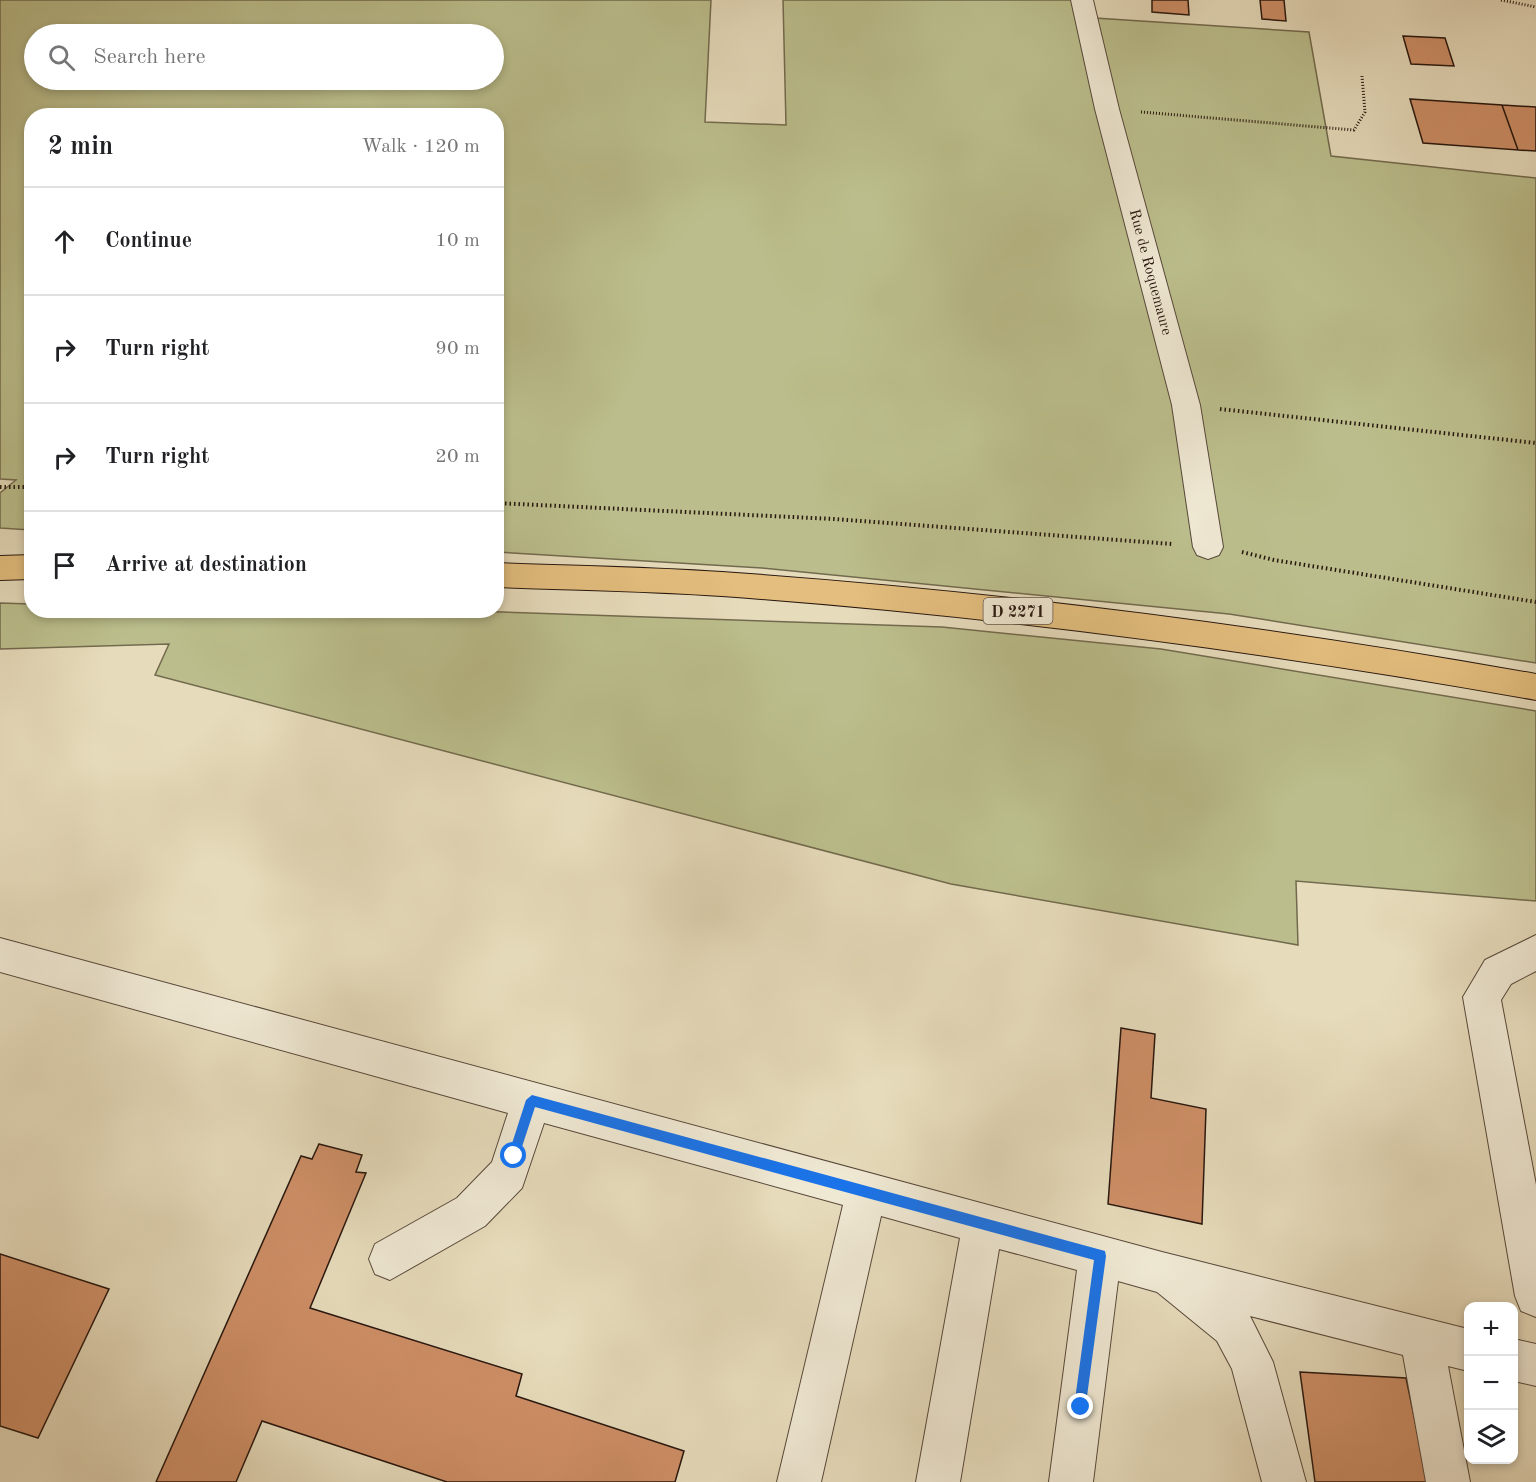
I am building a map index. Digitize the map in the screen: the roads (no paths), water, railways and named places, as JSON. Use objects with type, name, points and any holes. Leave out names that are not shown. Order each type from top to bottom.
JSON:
[{"type":"highway","points":[[0,561],[24,561]]},
{"type":"highway","points":[[0,568],[24,567]]},
{"type":"highway","name":"D 2271","points":[[504,575],[720,584],[983,606],[1372,657],[1536,687]]},
{"type":"street","name":"Rue de Roquemaure","points":[[1082,0],[1107,110],[1186,405],[1208,547]]},
{"type":"street","points":[[1536,952],[1498,972],[1482,997],[1536,1296]]},
{"type":"street","points":[[0,955],[1162,1273],[1464,1349]]},
{"type":"street","points":[[390,1259],[471,1212],[508,1174],[532,1100]]},
{"type":"street","points":[[799,1482],[866,1191]]},
{"type":"street","points":[[938,1482],[983,1223]]},
{"type":"street","points":[[1071,1482],[1100,1256]]},
{"type":"street","points":[[1162,1273],[1232,1326],[1252,1362],[1284,1482]]},
{"type":"street","points":[[1421,1339],[1448,1482]]},
{"type":"street","points":[[1518,1361],[1536,1365]]}]
